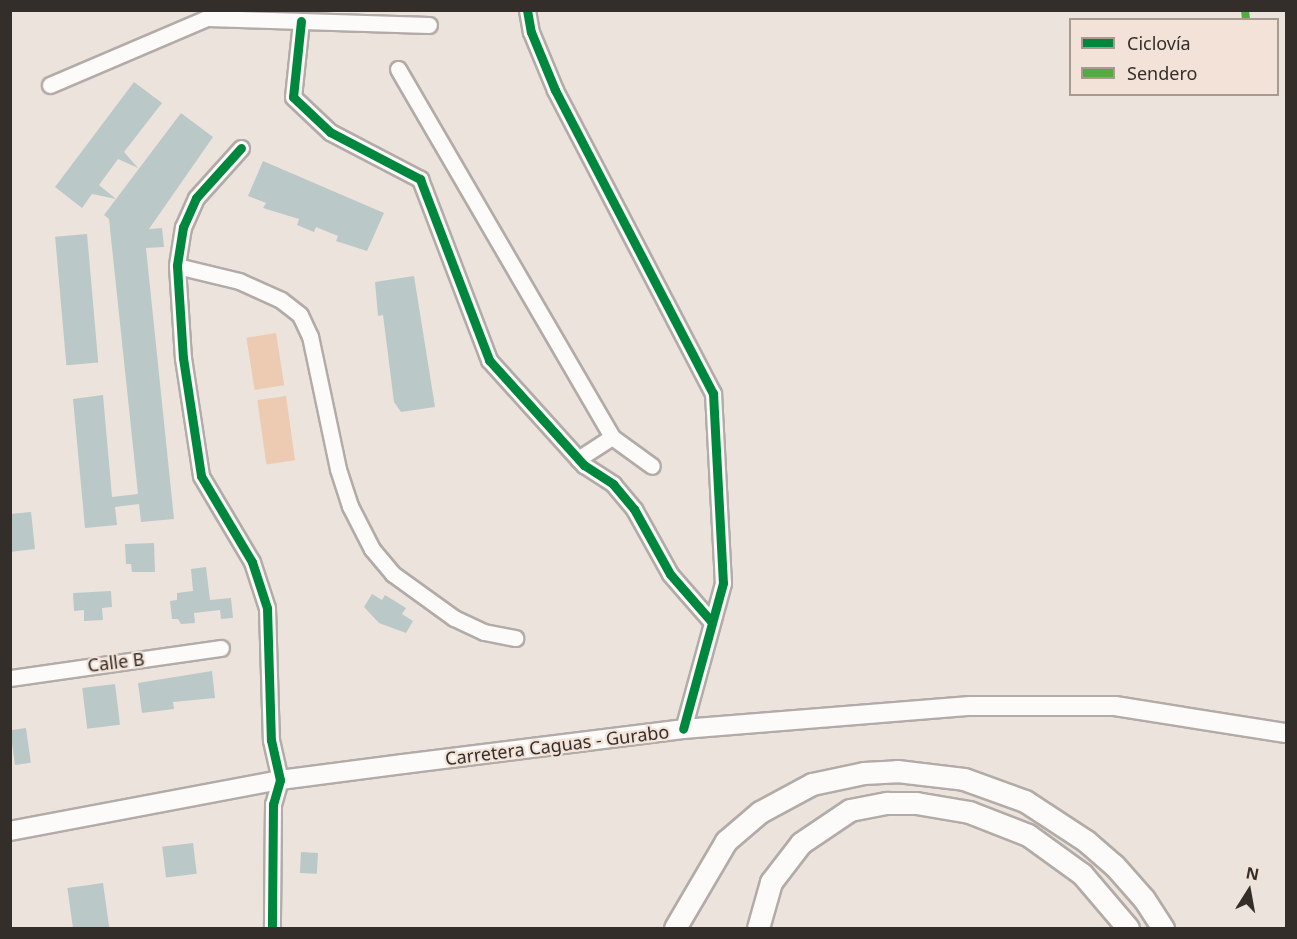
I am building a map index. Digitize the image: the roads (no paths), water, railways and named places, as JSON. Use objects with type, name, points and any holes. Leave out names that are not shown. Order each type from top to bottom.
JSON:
[{"type":"highway","points":[[675,928],[726,841],[760,812],[820,782],[897,771],[964,779],[1025,801],[1086,841],[1114,865],[1144,899],[1163,928]]},
{"type":"highway","points":[[758,928],[771,882],[801,843],[850,810],[887,803],[916,802],[969,812],[1028,835],[1082,874],[1128,928]]},
{"type":"main road","name":"Carretera Caguas - Gurabo","points":[[10,831],[280,780],[683,729],[970,706],[1093,706],[1287,733]]},
{"type":"street","points":[[527,10],[531,32],[555,90],[713,393],[723,583],[683,729]]},
{"type":"street","points":[[50,85],[207,18],[429,25]]},
{"type":"street","points":[[301,21],[293,97],[330,132],[420,179],[489,360],[578,459],[613,484],[634,509],[670,574],[711,621]]},
{"type":"street","points":[[398,69],[612,438],[652,466]]},
{"type":"street","points":[[241,148],[196,198],[183,227],[177,266],[183,358],[201,476],[252,562],[267,608],[271,740],[280,780],[273,804],[272,928]]},
{"type":"street","points":[[177,266],[239,280],[280,300],[300,315],[310,336],[338,469],[350,506],[372,549],[393,574],[454,618],[484,632],[515,638]]},
{"type":"street","points":[[578,459],[612,438]]},
{"type":"street","name":"Calle B","points":[[10,678],[221,648]]}]
